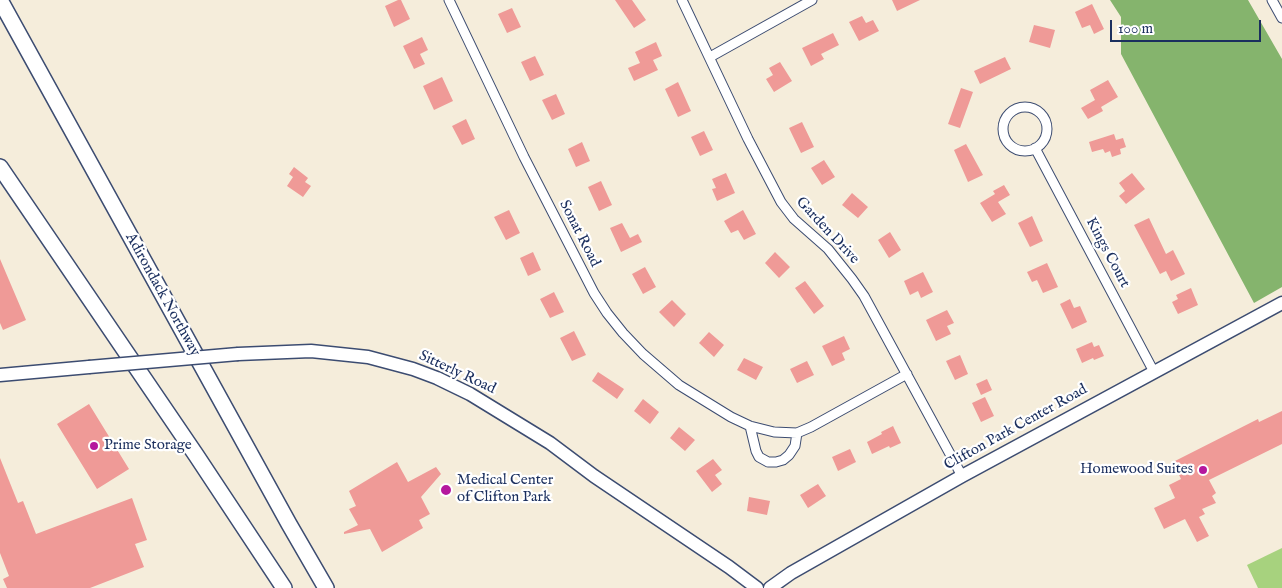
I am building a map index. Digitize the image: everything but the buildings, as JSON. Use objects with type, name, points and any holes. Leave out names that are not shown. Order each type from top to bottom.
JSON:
[{"type":"highway","name":"Adirondack Northway","points":[[0,0],[326,588]]},
{"type":"highway","points":[[0,167],[284,588]]},
{"type":"street","name":"Sonat Road","points":[[449,0],[524,157],[594,293],[606,313],[623,333],[643,354],[679,385],[731,418],[750,426],[774,432],[797,433],[907,374]]},
{"type":"street","name":"Garden Drive","points":[[682,0],[748,139],[781,202],[794,219],[828,249],[852,279],[907,374],[962,476]]},
{"type":"street","points":[[710,57],[812,0]]},
{"type":"street","points":[[1272,0],[1282,18]]},
{"type":"street","points":[[1032,108],[1042,115],[1046,126],[1046,133],[1040,144],[1035,148],[1024,150],[1012,146],[1008,142],[1003,131],[1003,125],[1009,114],[1014,110],[1032,108]]},
{"type":"street","name":"Kings Court","points":[[1035,148],[1154,372]]},
{"type":"street","name":"Clifton Park Center Road","points":[[770,588],[790,573],[962,476],[1282,303]]},
{"type":"street","name":"Sitterly Road","points":[[0,375],[238,354],[311,351],[368,357],[413,369],[470,394],[550,443],[594,476],[757,588]]},
{"type":"street","points":[[750,426],[759,457],[768,462],[783,460],[789,455],[795,446],[797,433]]},
{"type":"green space","points":[[1110,0],[1248,0],[1282,59],[1282,287],[1254,303],[1121,54],[1121,17]]},
{"type":"green space","points":[[1282,548],[1282,588],[1258,588],[1247,565]]},
{"type":"place","name":"Prime Storage","points":[[94,446]]},
{"type":"place","name":"Homewood Suites","points":[[1203,470]]},
{"type":"place","name":"Medical Center of Clifton Park","points":[[446,490]]}]
